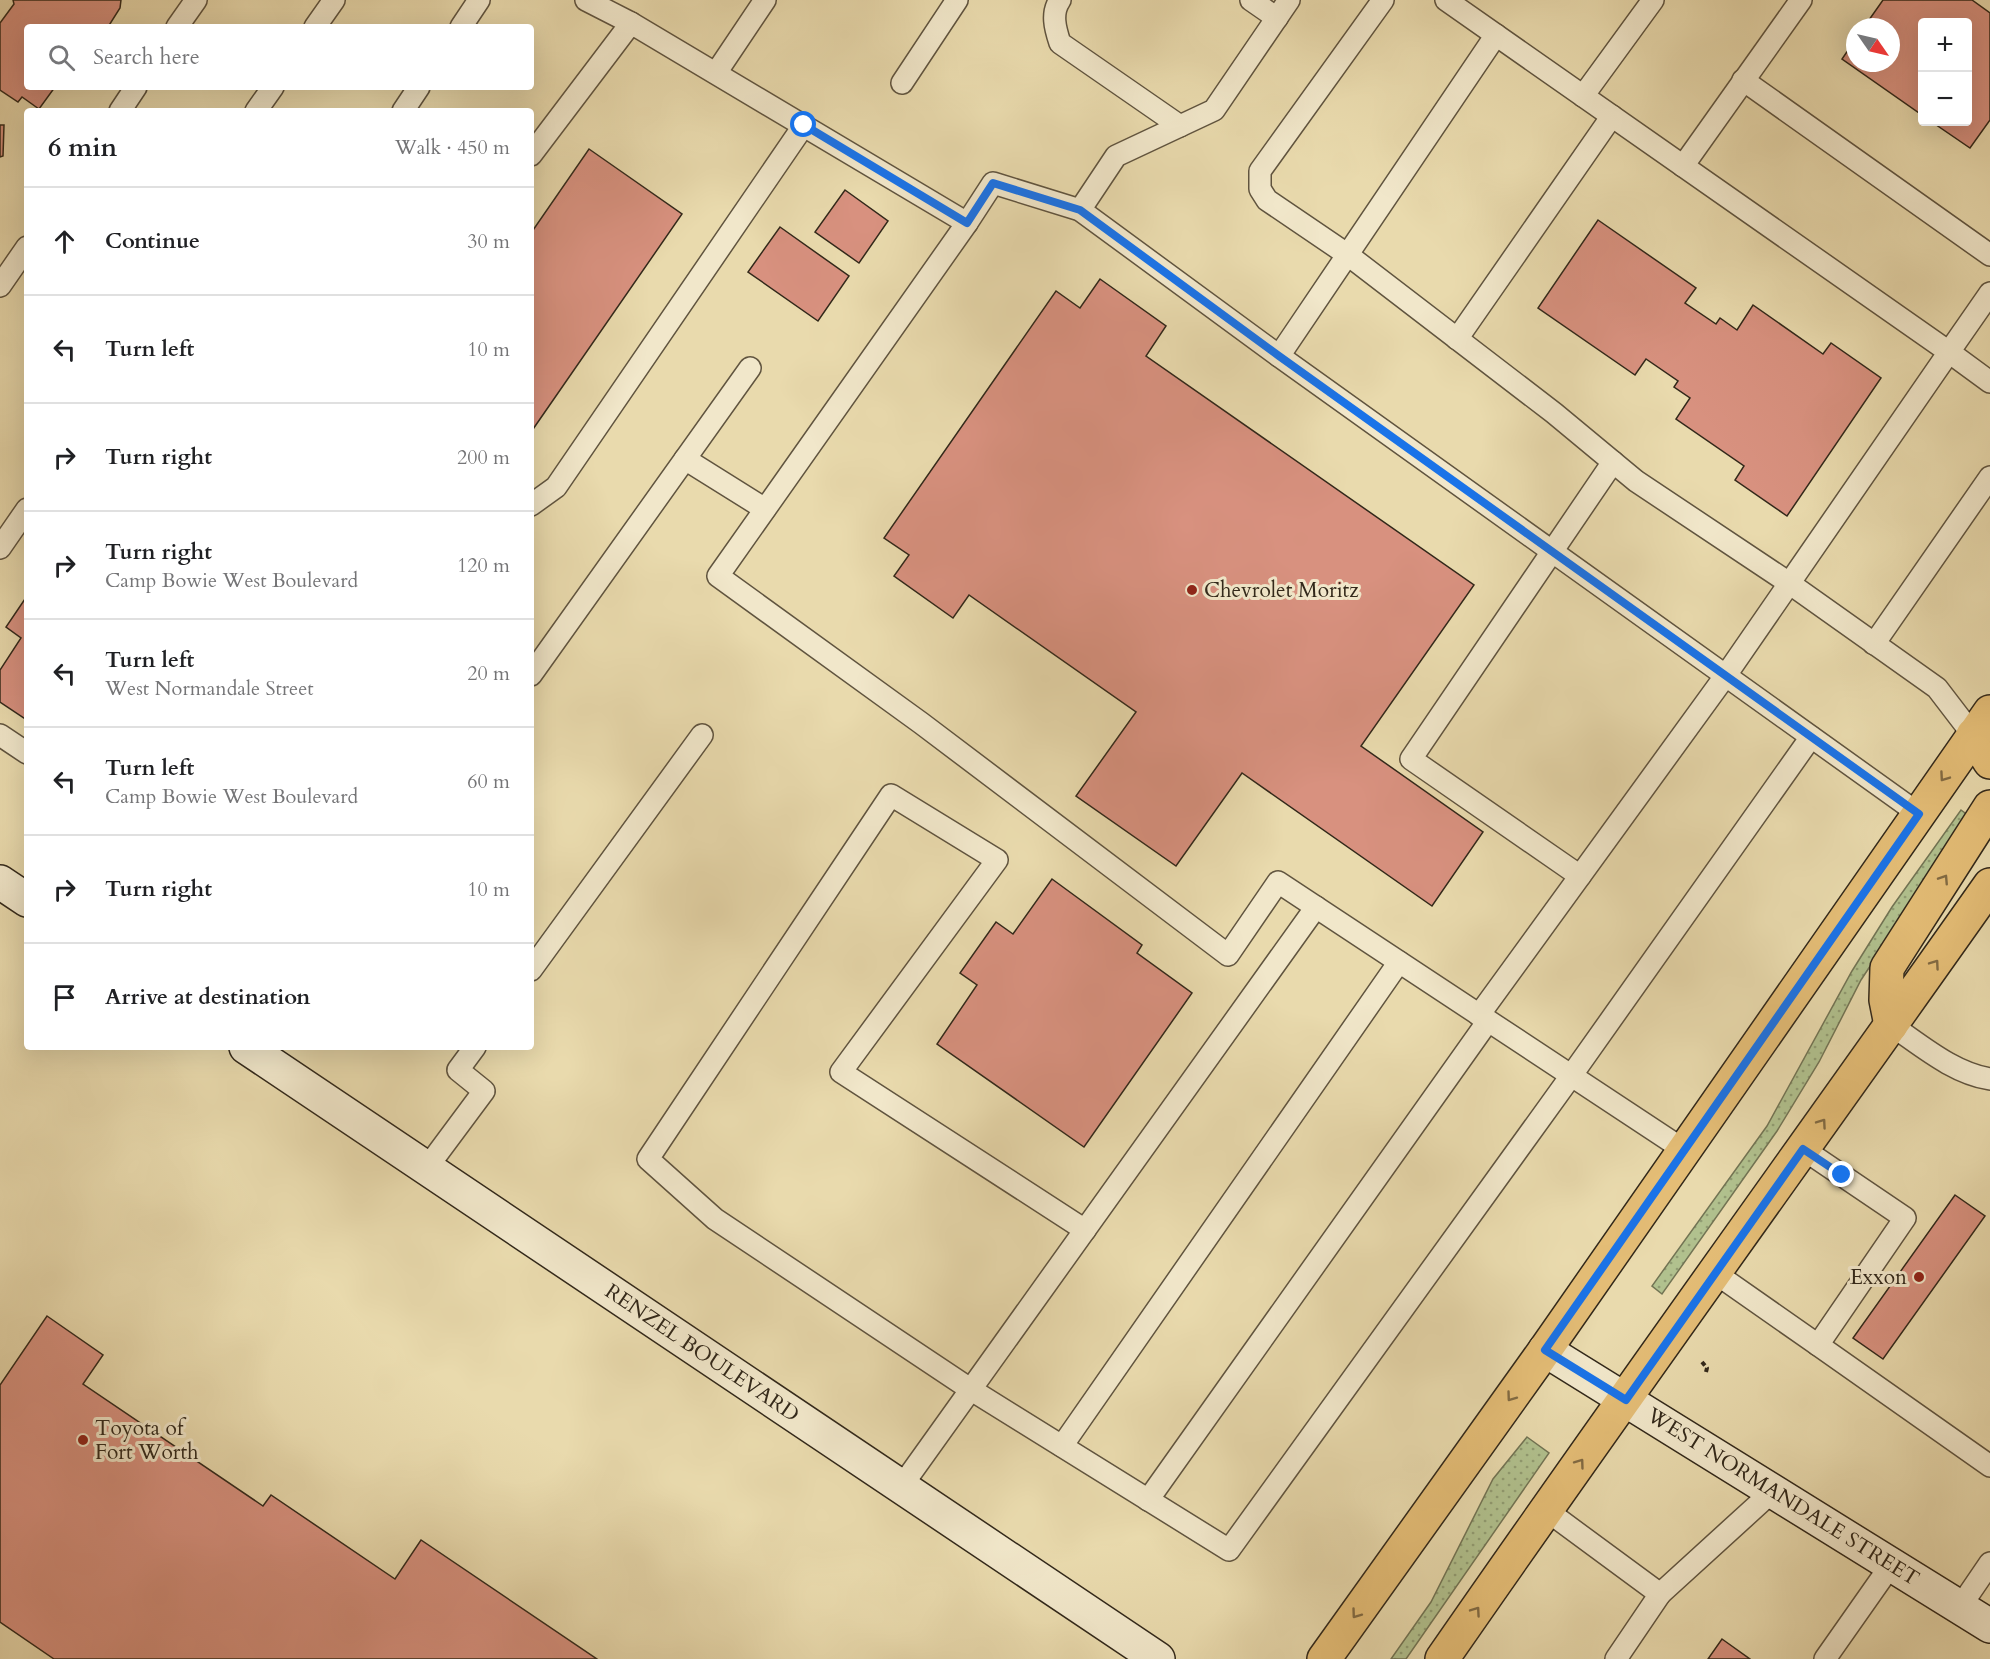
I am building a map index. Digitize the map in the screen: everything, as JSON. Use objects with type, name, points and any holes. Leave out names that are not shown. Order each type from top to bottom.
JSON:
[{"type":"main road","points":[[1324,1659],[1545,1350],[1919,814],[1984,736]]},
{"type":"main road","points":[[1891,1025],[1886,1000],[1887,968],[1990,807]]},
{"type":"main road","points":[[1442,1659],[1990,885]]},
{"type":"street","name":"RENZEL BOULEVARD","points":[[262,1052],[426,1169],[1158,1659]]},
{"type":"street","name":"WEST NORMANDALE STREET","points":[[1545,1350],[1990,1626]]},
{"type":"lane","points":[[179,24],[196,0]]},
{"type":"lane","points":[[317,24],[334,0]]},
{"type":"lane","points":[[463,24],[479,0]]},
{"type":"lane","points":[[586,0],[631,23],[967,223]]},
{"type":"lane","points":[[716,73],[765,0]]},
{"type":"lane","points":[[902,83],[957,0]]},
{"type":"lane","points":[[1060,0],[1056,7],[1054,27],[1060,43],[1180,126]]},
{"type":"lane","points":[[1251,0],[1277,18]]},
{"type":"lane","points":[[1080,210],[1116,156],[1214,110],[1289,0]]},
{"type":"lane","points":[[1383,0],[1260,171],[1260,189],[1267,200],[1348,255],[1554,413],[1636,481],[1789,583],[1937,688],[1984,736]]},
{"type":"lane","points":[[1446,0],[1990,382]]},
{"type":"lane","points":[[1583,96],[1653,0]]},
{"type":"lane","points":[[1683,166],[1801,0]]},
{"type":"lane","points":[[534,151],[631,23]]},
{"type":"lane","points":[[1279,356],[1496,35]]},
{"type":"lane","points":[[1743,80],[1990,255]]},
{"type":"lane","points":[[122,108],[134,90]]},
{"type":"lane","points":[[258,108],[271,90]]},
{"type":"lane","points":[[405,108],[417,90]]},
{"type":"lane","points":[[1457,339],[1612,116]]},
{"type":"lane","points":[[534,503],[556,487],[804,125]]},
{"type":"lane","points":[[1684,1150],[1278,882],[1228,955],[921,723],[718,576],[993,183],[1080,210],[1279,356],[1919,814]]},
{"type":"lane","points":[[0,286],[24,250]]},
{"type":"lane","points":[[1148,1500],[1484,1018],[1580,876],[1726,675],[1990,293]]},
{"type":"lane","points":[[534,671],[750,368]]},
{"type":"lane","points":[[685,459],[765,509]]},
{"type":"lane","points":[[1580,876],[1411,759],[1613,462]]},
{"type":"lane","points":[[1874,644],[1990,477]]},
{"type":"lane","points":[[0,548],[24,513]]},
{"type":"lane","points":[[0,735],[24,751]]},
{"type":"lane","points":[[534,966],[702,735]]},
{"type":"lane","points":[[1085,1230],[841,1072],[997,860],[891,795],[648,1159],[715,1219],[970,1389],[1229,1550],[1812,737]]},
{"type":"lane","points":[[901,1487],[1316,908]]},
{"type":"lane","points":[[1062,1446],[1400,962]]},
{"type":"lane","points":[[1891,1025],[1955,1068],[1990,1079]]},
{"type":"lane","points":[[426,1169],[484,1091],[458,1070],[473,1050]]},
{"type":"lane","points":[[1803,1149],[1905,1218],[1818,1345]]},
{"type":"lane","points":[[1715,1274],[1990,1466]]},
{"type":"lane","points":[[1616,1659],[1660,1594],[1773,1491]]},
{"type":"lane","points":[[1546,1510],[1660,1594]]},
{"type":"lane","points":[[1960,1607],[1990,1563]]},
{"type":"lane","points":[[1825,1659],[1891,1565]]},
{"type":"path","points":[[1702,1362],[1707,1368],[1706,1372]]},
{"type":"green space","points":[[1961,810],[1969,816],[1861,980],[1819,1062],[1777,1131],[1662,1294],[1652,1286],[1767,1126],[1852,971],[1892,907]]},
{"type":"green space","points":[[1527,1437],[1549,1453],[1406,1659],[1391,1659],[1431,1602],[1493,1479]]},
{"type":"building","points":[[13,0],[121,0],[120,8],[110,24],[24,24],[24,90],[53,90],[40,108],[22,97],[18,102],[0,90],[0,23],[14,4]]},
{"type":"building","points":[[1883,0],[1972,0],[1990,13],[1990,120],[1970,148],[1938,126],[1972,126],[1972,18],[1918,18],[1918,112],[1861,72],[1900,72],[1900,18],[1870,18]]},
{"type":"building","points":[[0,125],[4,125],[3,156],[0,157]]},
{"type":"building","points":[[589,149],[682,214],[534,428],[534,229]]},
{"type":"building","points":[[845,190],[888,221],[859,263],[815,232]]},
{"type":"building","points":[[1598,220],[1696,288],[1685,303],[1716,324],[1720,318],[1737,330],[1753,305],[1823,354],[1831,343],[1881,378],[1787,516],[1735,480],[1744,466],[1676,419],[1690,398],[1674,387],[1678,381],[1646,359],[1635,375],[1538,308]]},
{"type":"building","points":[[780,227],[849,276],[818,321],[748,272]]},
{"type":"building","name":"Chevrolet Moritz","points":[[1100,279],[1166,326],[1146,356],[1474,585],[1361,746],[1483,832],[1432,906],[1242,773],[1176,866],[1076,796],[1136,712],[969,595],[953,618],[894,576],[909,555],[884,538],[1056,291],[1080,308]]},
{"type":"building","points":[[24,600],[24,718],[0,702],[0,670],[21,638],[6,627]]},
{"type":"building","points":[[1052,879],[1142,945],[1137,953],[1192,993],[1084,1147],[937,1044],[977,985],[960,973],[996,922],[1013,934]]},
{"type":"building","name":"Exxon","points":[[1955,1195],[1985,1216],[1883,1359],[1853,1338]]},
{"type":"building","name":"Toyota of Fort Worth","points":[[47,1316],[103,1355],[83,1384],[263,1506],[271,1495],[395,1579],[421,1540],[597,1659],[54,1659],[0,1622],[0,1385]]},
{"type":"building","points":[[1722,1639],[1750,1659],[1708,1659]]},
{"type":"place","name":"Chevrolet Moritz","points":[[1192,590]]},
{"type":"place","name":"Exxon","points":[[1919,1277]]},
{"type":"place","name":"Toyota of Fort Worth","points":[[83,1440]]},
{"type":"route","points":[[804,125],[967,223],[993,183],[1080,210],[1279,356],[1919,814],[1545,1350],[1626,1400],[1803,1149],[1842,1175]]}]
